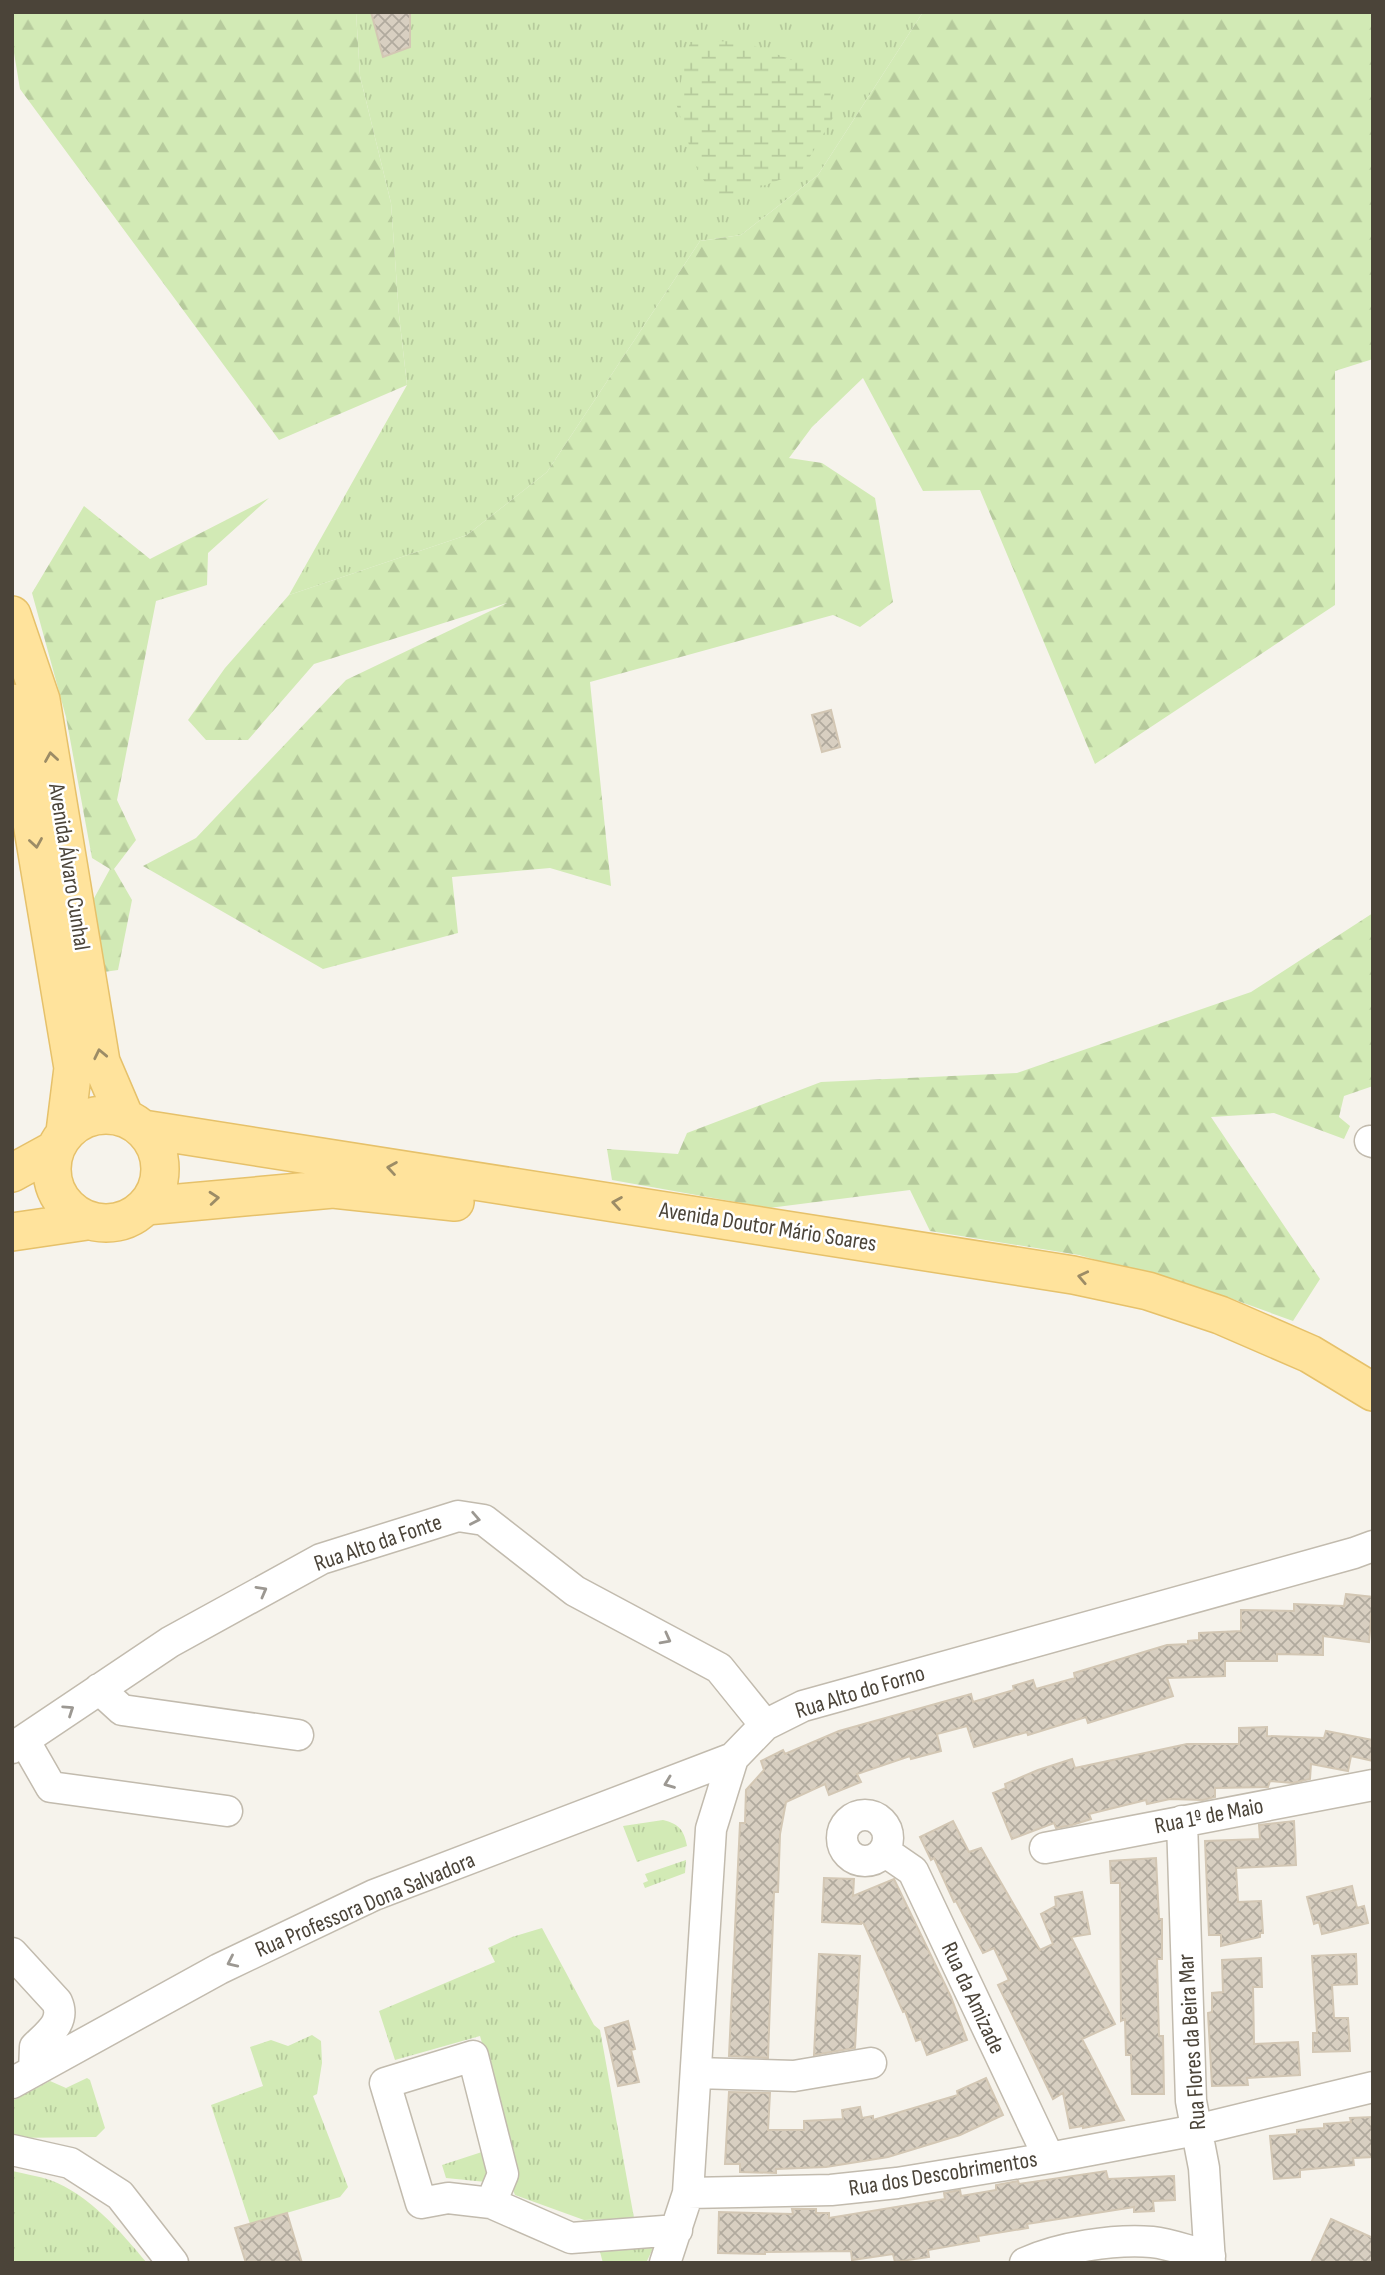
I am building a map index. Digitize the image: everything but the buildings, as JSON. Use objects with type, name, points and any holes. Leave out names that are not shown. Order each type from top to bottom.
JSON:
[{"type":"main road","name":"Avenida Álvaro Cunhal","points":[[12,615],[41,700],[101,1062],[134,1123]]},
{"type":"main road","name":"Avenida Álvaro Cunhal","points":[[12,703],[73,1068],[60,1141]]},
{"type":"main road","points":[[12,1173],[60,1141],[83,1119],[104,1114],[134,1123],[156,1146],[161,1167],[158,1188],[146,1206],[129,1219],[108,1224],[87,1220],[68,1209],[56,1192],[51,1171],[60,1141]]},
{"type":"main road","name":"Avenida Doutor Mário Soares","points":[[134,1123],[1085,1278],[1148,1291],[1220,1315],[1310,1354],[1373,1392]]},
{"type":"main road","name":"Avenida Doutor Mário Soares","points":[[146,1206],[333,1189],[431,1198],[1071,1299],[1148,1315],[1219,1338],[1298,1375],[1373,1418]]},
{"type":"main road","points":[[12,1232],[87,1220]]},
{"type":"street","name":"Rua Alto da Fonte","points":[[18,1744],[170,1642],[321,1559],[457,1516],[484,1520],[575,1591],[719,1668],[765,1725]]},
{"type":"street","name":"Rua Alto do Forno","points":[[665,2263],[688,2193],[711,1829],[733,1758],[765,1725],[803,1706],[1373,1546]]},
{"type":"street","points":[[99,1689],[122,1710],[298,1735]]},
{"type":"street","points":[[18,1744],[51,1787],[227,1811]]},
{"type":"street","name":"Rua Professora Dona Salvadora","points":[[23,2077],[219,1969],[374,1895],[733,1758]]},
{"type":"street","name":"Rua 1º de Maio","points":[[1045,1848],[1373,1786]]},
{"type":"street","name":"Rua Flores da Beira Mar","points":[[1182,1821],[1191,2101],[1204,2168],[1210,2260]]},
{"type":"street","name":"Rua da Amizade","points":[[884,1851],[913,1871],[1049,2158]]},
{"type":"street","points":[[12,1953],[57,2002],[61,2010],[58,2023],[35,2047],[23,2077]]},
{"type":"street","points":[[491,2203],[502,2174],[472,2056],[385,2083],[421,2203],[448,2198],[491,2203],[575,2251],[677,2230]]},
{"type":"street","points":[[696,2073],[794,2077],[871,2063]]},
{"type":"street","name":"Rua dos Descobrimentos","points":[[688,2193],[831,2190],[897,2183],[1196,2130],[1373,2087]]},
{"type":"street","points":[[12,2150],[70,2163],[120,2195],[173,2263]]},
{"type":"street","points":[[1025,2263],[1040,2256],[1115,2241],[1154,2242],[1210,2260]]},
{"type":"green space","points":[[12,12],[356,12],[360,76],[391,203],[407,385],[279,440],[20,89],[12,41]]},
{"type":"green space","points":[[356,12],[923,12],[818,175],[741,235],[700,241],[547,472],[467,535],[289,595],[407,385],[391,203],[360,76]]},
{"type":"green space","points":[[923,12],[1373,12],[1373,359],[1335,371],[1335,605],[1095,764],[980,490],[923,491],[863,378],[812,427],[789,458],[822,463],[875,498],[893,602],[860,627],[833,615],[590,682],[611,886],[550,868],[452,877],[458,933],[323,969],[143,866],[196,838],[346,680],[507,603],[314,664],[248,740],[206,740],[188,720],[225,668],[289,595],[467,535],[547,472],[700,241],[741,235],[818,175]]},
{"type":"green space","points":[[741,41],[827,73],[834,116],[801,172],[716,203],[695,164],[676,103],[690,42]]},
{"type":"green space","points":[[269,498],[208,553],[207,585],[156,601],[117,800],[136,840],[114,869],[132,900],[118,970],[104,972],[92,902],[110,869],[92,858],[66,717],[32,593],[84,506],[150,559]]},
{"type":"green space","points":[[1373,913],[1373,1086],[1344,1096],[1339,1117],[1350,1126],[1344,1139],[1274,1113],[1211,1117],[1320,1279],[1293,1321],[1227,1297],[1079,1255],[930,1231],[910,1190],[769,1208],[612,1180],[607,1149],[678,1154],[687,1133],[821,1082],[1017,1073],[1251,992]]},
{"type":"green space","points":[[663,1820],[680,1828],[687,1846],[637,1862],[623,1826]]},
{"type":"green space","points":[[686,1860],[685,1873],[645,1888],[643,1883],[648,1881],[645,1874]]},
{"type":"green space","points":[[542,1928],[594,2025],[600,2030],[634,2218],[584,2220],[515,2195],[511,2185],[516,2163],[480,2036],[395,2060],[379,2011],[495,1962],[488,1948]]},
{"type":"green space","points":[[312,2035],[321,2041],[322,2063],[317,2094],[313,2096],[348,2187],[340,2197],[250,2224],[211,2105],[263,2086],[250,2047],[271,2040],[288,2046]]},
{"type":"green space","points":[[87,2078],[90,2080],[105,2128],[96,2137],[12,2138],[12,2101],[50,2081],[66,2088]]},
{"type":"green space","points":[[485,2151],[490,2169],[486,2182],[446,2178],[442,2165]]},
{"type":"green space","points":[[12,2171],[50,2180],[78,2195],[115,2227],[147,2263],[12,2263]]},
{"type":"green space","points":[[658,2238],[646,2263],[603,2263],[600,2252],[583,2248]]}]
